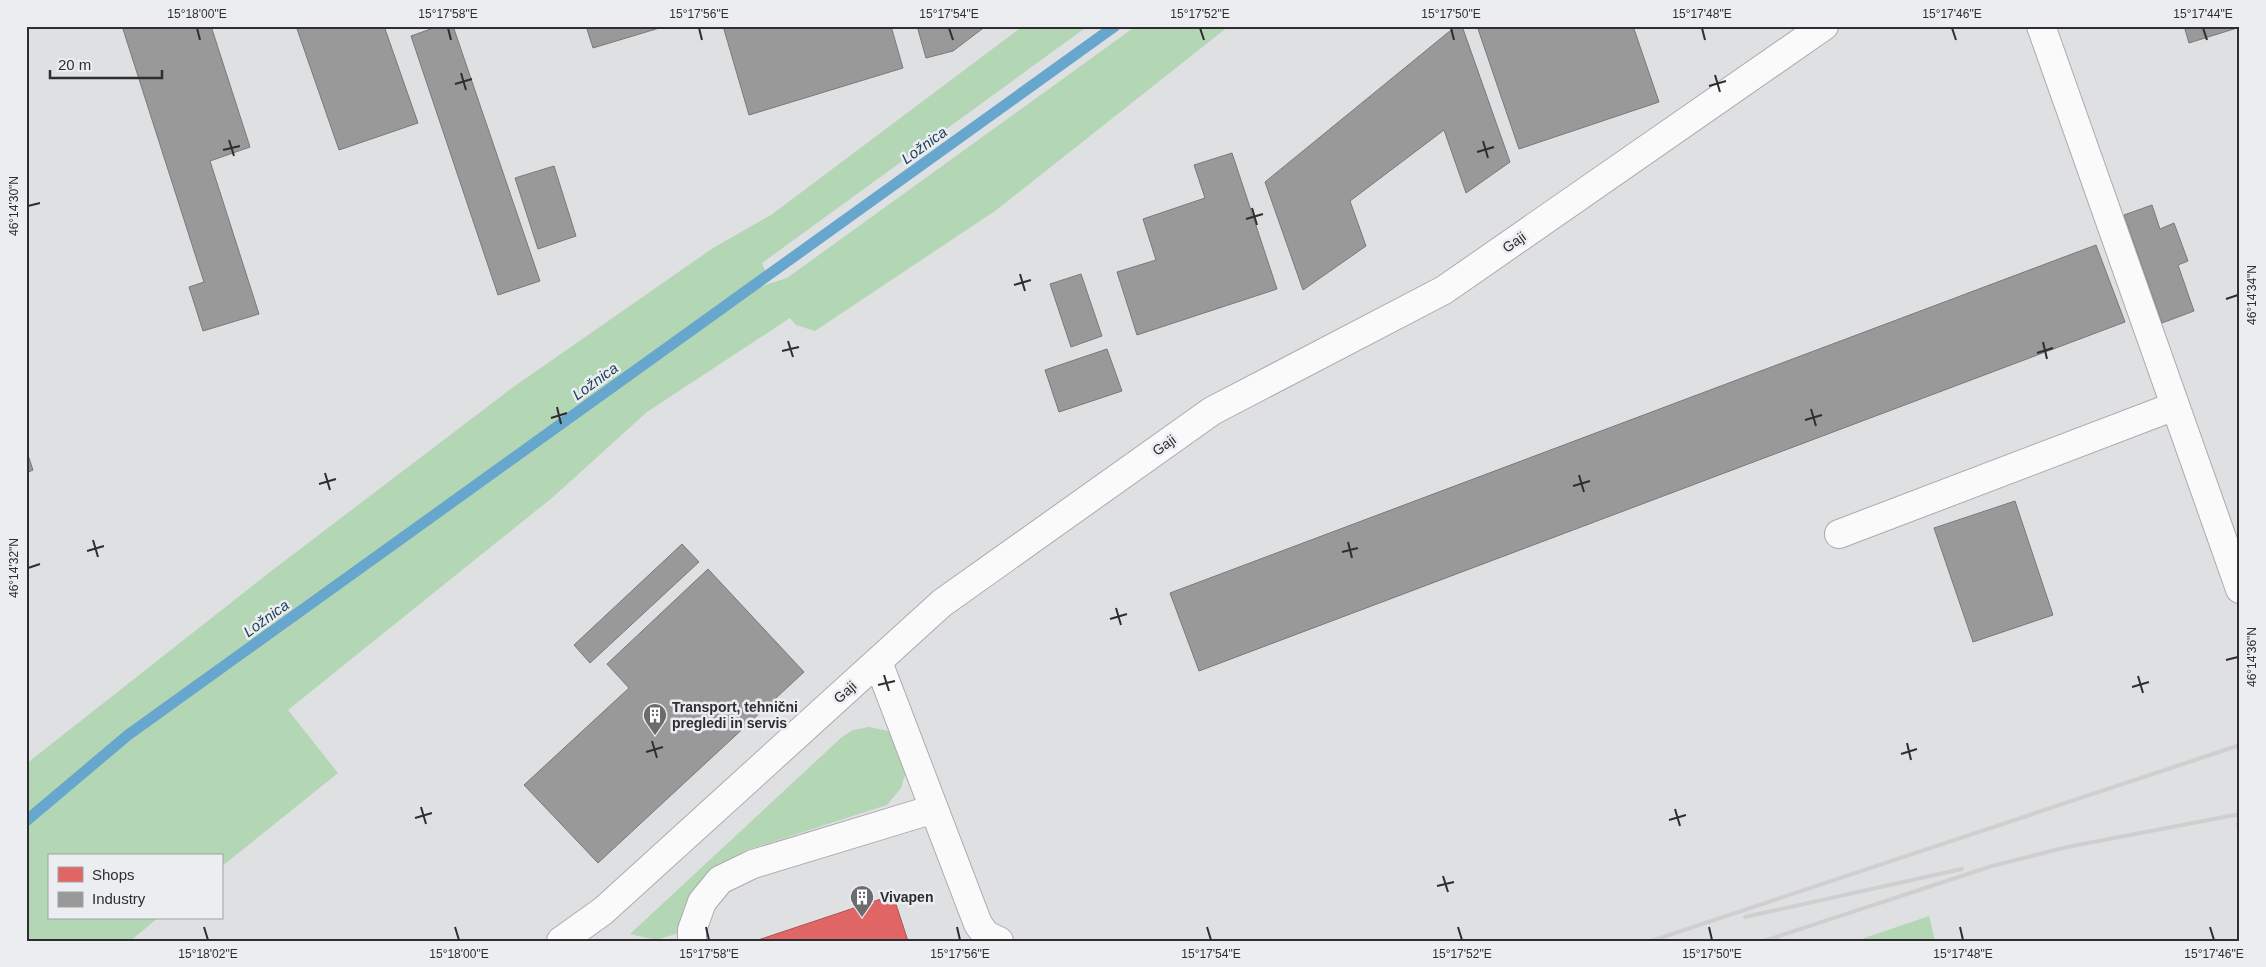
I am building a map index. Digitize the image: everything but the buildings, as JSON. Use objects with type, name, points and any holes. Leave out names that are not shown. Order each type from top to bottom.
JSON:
[{"type":"lane","name":"Gaji","points":[[561,941],[603,911],[942,603],[1212,411],[1444,290],[1824,26]]},
{"type":"lane","points":[[2042,26],[2240,589]]},
{"type":"lane","points":[[1839,534],[2175,406]]},
{"type":"lane","points":[[878,662],[978,924],[986,936],[999,941]]},
{"type":"lane","points":[[692,941],[692,930],[702,902],[720,880],[753,864],[934,809]]},
{"type":"green space","points":[[1023,26],[1088,26],[762,263],[766,273],[762,286],[787,278],[1136,26],[1229,26],[995,211],[815,331],[796,325],[790,318],[647,412],[553,497],[288,710],[338,773],[222,866],[222,854],[48,854],[48,920],[156,920],[130,941],[26,941],[26,764],[270,572],[512,388],[713,248],[771,215]]},
{"type":"green space","points":[[869,727],[888,731],[901,745],[907,768],[901,788],[887,805],[744,851],[709,878],[687,902],[682,917],[682,932],[656,940],[630,934],[842,737],[853,730]]},
{"type":"green space","points":[[1929,916],[1935,941],[1856,941]]},
{"type":"waterway","name":"Ložnica","points":[[26,821],[128,735],[1115,26]]},
{"type":"railway","points":[[1651,941],[2240,745]]},
{"type":"railway","points":[[1764,941],[1992,866],[2067,847],[2240,814]]},
{"type":"railway","points":[[1745,917],[1962,869]]},
{"type":"place","name":"Transport, tehnični pregledi in servis","points":[[655,736]]},
{"type":"place","name":"Vivapen","points":[[862,918]]}]
